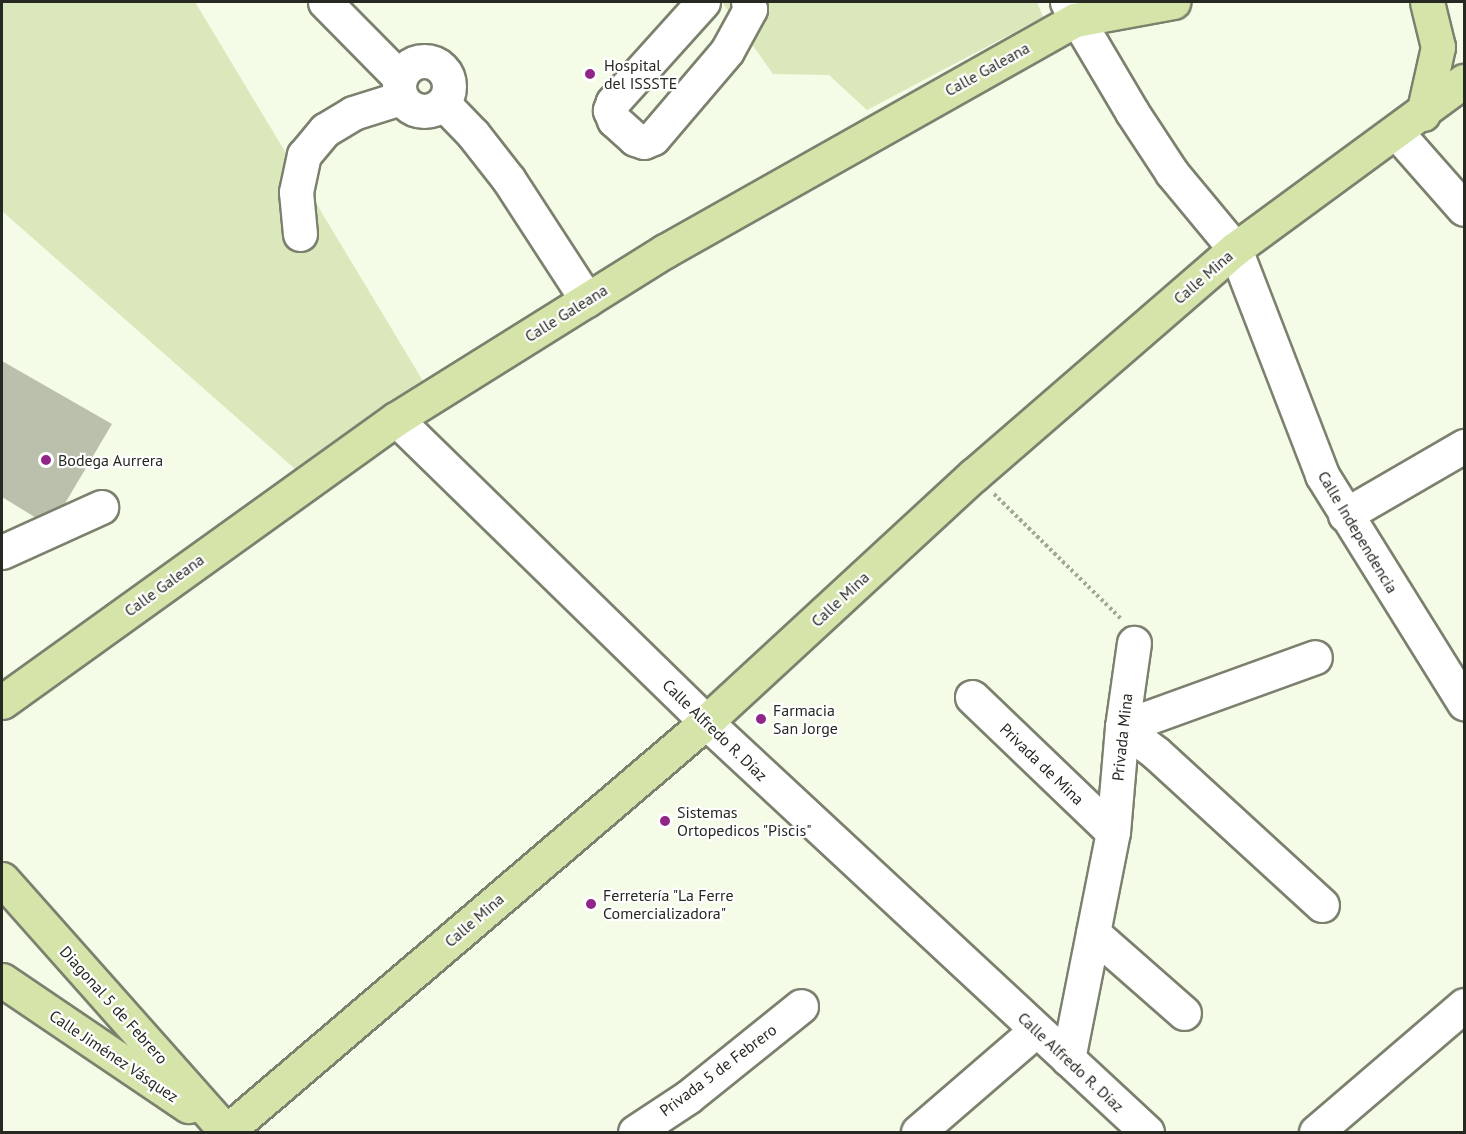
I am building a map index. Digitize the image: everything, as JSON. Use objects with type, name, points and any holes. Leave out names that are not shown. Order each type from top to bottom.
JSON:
[{"type":"main road","name":"Calle Galeana","points":[[2,702],[396,419],[665,251],[1071,11],[1173,2]]},
{"type":"main road","points":[[1423,114],[1438,47],[1427,2]]},
{"type":"main road","name":"Calle Mina","points":[[226,1132],[706,723],[975,475],[1235,249],[1423,114],[1464,81]]},
{"type":"main road","name":"Diagonal 5 de Febrero","points":[[2,879],[226,1132]]},
{"type":"main road","name":"Calle Jiménez Vásquez","points":[[2,980],[226,1132]]},
{"type":"main road","points":[[63,1022],[96,984]]},
{"type":"street","points":[[325,2],[400,88],[416,111],[436,109],[443,103],[450,84],[441,67],[422,60],[404,69],[400,88]]},
{"type":"street","points":[[703,2],[613,102],[610,110],[614,120],[635,139],[644,142],[652,138],[727,51],[750,9],[748,2]]},
{"type":"street","name":"Calle Independencia","points":[[1071,11],[1172,173],[1235,249],[1323,475],[1345,515],[1464,703]]},
{"type":"street","points":[[300,234],[296,192],[304,155],[325,130],[353,112],[400,88]]},
{"type":"street","points":[[443,103],[473,134],[509,180],[587,300]]},
{"type":"street","points":[[1396,133],[1464,209]]},
{"type":"street","name":"Calle Alfredo R. Díaz","points":[[396,419],[706,723],[1147,1132]]},
{"type":"street","points":[[1345,515],[1464,447]]},
{"type":"street","points":[[2,552],[101,507]]},
{"type":"street","name":"Privada Mina","points":[[1068,1059],[1113,832],[1122,727],[1134,643]]},
{"type":"street","points":[[1122,727],[1315,657]]},
{"type":"street","name":"Privada de Mina","points":[[972,697],[1113,832]]},
{"type":"street","points":[[1122,727],[1156,753],[1322,905]]},
{"type":"street","points":[[1093,933],[1184,1014]]},
{"type":"street","points":[[1316,1132],[1464,1005]]},
{"type":"street","name":"Privada 5 de Febrero","points":[[634,1132],[688,1097],[801,1006]]},
{"type":"street","points":[[918,1132],[1036,1030]]},
{"type":"path","points":[[975,475],[1127,625],[1134,643]]},
{"type":"green space","points":[[2,2],[195,2],[429,391],[303,476],[2,211]]},
{"type":"green space","points":[[722,2],[1037,2],[1043,17],[867,110],[829,75],[773,74]]},
{"type":"building","name":"Bodega Aurrera","points":[[2,361],[112,424],[51,527],[2,497]]},
{"type":"place","name":"Hospital del ISSSTE","points":[[590,74]]},
{"type":"place","name":"Bodega Aurrera","points":[[46,460]]},
{"type":"place","name":"Farmacia San Jorge","points":[[761,719]]},
{"type":"place","name":"Sistemas Ortopedicos \"Piscis\"","points":[[665,821]]},
{"type":"place","name":"Ferretería \"La Ferre Comercializadora\"","points":[[591,904]]}]
